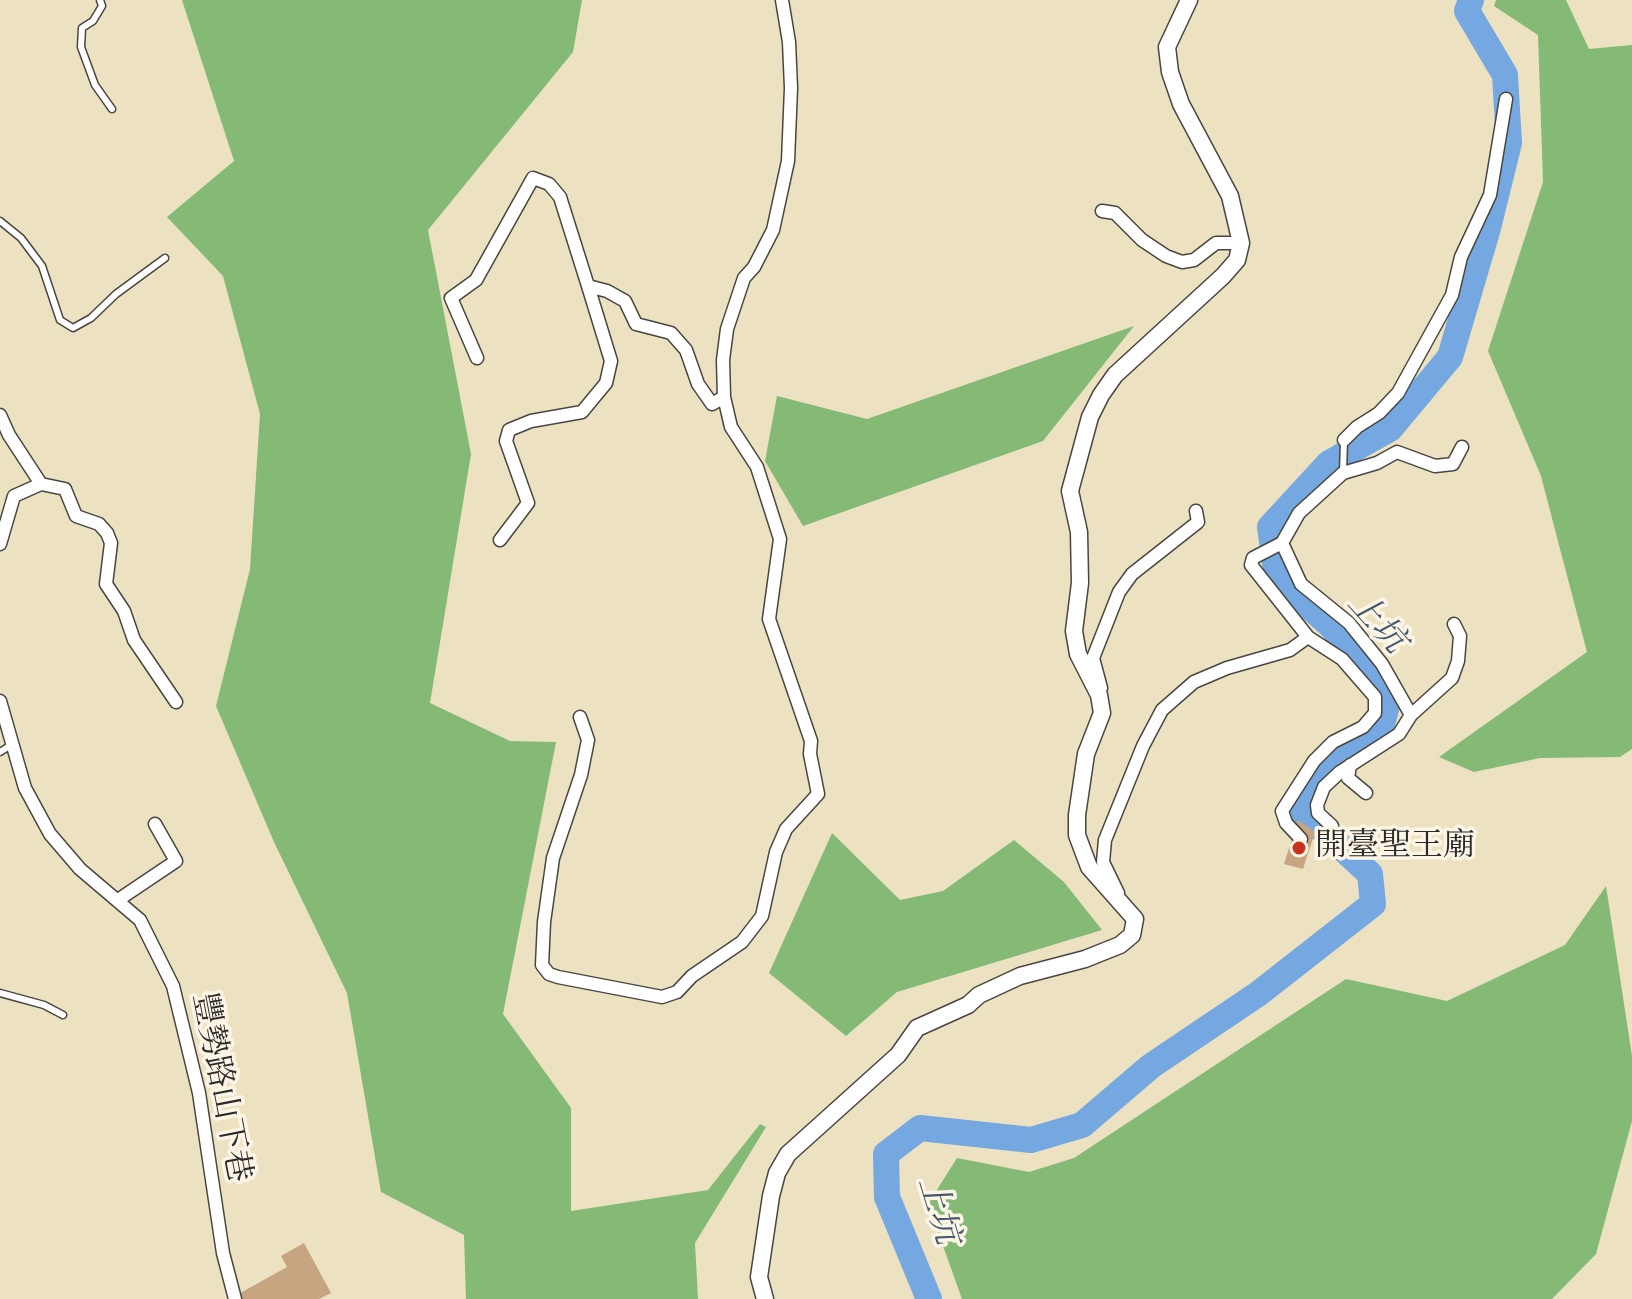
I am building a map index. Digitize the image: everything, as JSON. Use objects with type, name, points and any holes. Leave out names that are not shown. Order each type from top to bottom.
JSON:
[{"type":"street","points":[[580,717],[588,740],[581,775],[553,858],[544,922],[542,965],[549,974],[558,977],[662,997],[677,992],[692,976],[742,942],[762,916],[776,852],[786,829],[818,794],[810,754],[811,741],[769,619],[780,539],[757,467],[731,427],[724,397],[723,360],[727,329],[744,278],[754,267],[773,230],[788,161],[791,88],[789,42],[782,0]]},
{"type":"street","points":[[765,1299],[759,1277],[771,1196],[777,1173],[788,1154],[898,1055],[917,1028],[968,1005],[979,995],[1020,976],[1085,959],[1120,945],[1132,935],[1135,919],[1089,867],[1077,835],[1086,754],[1102,713],[1099,695],[1078,654],[1074,631],[1080,583],[1079,545],[1070,491],[1090,417],[1115,375],[1237,260],[1241,243],[1230,196],[1181,104],[1170,72],[1167,47],[1189,0]]},
{"type":"street","points":[[1344,440],[1379,413],[1398,393],[1452,295],[1461,257],[1490,195],[1506,99]]},
{"type":"street","points":[[477,358],[451,298],[476,280],[533,178],[549,184],[560,197],[611,361],[606,383],[582,412],[531,421],[509,430],[506,441],[528,503],[500,540]]},
{"type":"street","points":[[1102,211],[1105,209],[1115,213],[1142,240],[1166,256],[1182,262],[1194,260],[1216,243],[1241,243]]},
{"type":"street","points":[[588,286],[607,291],[625,301],[636,324],[671,333],[686,350],[698,384],[712,404],[724,397]]},
{"type":"street","points":[[0,415],[9,435],[41,484]]},
{"type":"street","points":[[1301,839],[1286,823],[1282,811],[1314,761],[1333,742],[1363,727],[1375,713],[1375,697],[1342,659],[1308,637],[1251,565],[1253,558],[1282,543],[1299,513],[1343,473],[1377,463],[1397,452],[1435,466],[1453,464],[1462,447]]},
{"type":"street","points":[[0,544],[14,496],[41,484],[65,489],[76,516],[99,524],[107,533],[111,543],[106,584],[124,611],[134,640],[176,702]]},
{"type":"street","points":[[1099,695],[1101,687],[1093,658],[1119,592],[1132,574],[1198,522],[1196,511]]},
{"type":"street","points":[[1282,543],[1301,584],[1349,623],[1382,664],[1411,715]]},
{"type":"street","points":[[1332,826],[1318,813],[1317,805],[1324,787],[1350,765],[1399,734],[1411,715],[1452,678],[1458,661],[1460,636],[1454,624]]},
{"type":"street","points":[[1123,904],[1103,862],[1105,840],[1143,746],[1162,710],[1194,682],[1227,668],[1290,650],[1308,637]]},
{"type":"street","name":"豐勢路山下巷","points":[[1,708],[6,748],[50,834],[80,869],[140,920],[173,986],[199,1093],[223,1253],[235,1299]]},
{"type":"street","points":[[1350,765],[1348,778],[1366,793]]},
{"type":"street","points":[[118,900],[176,861],[155,824]]},
{"type":"lane","points":[[100,0],[102,6],[93,21],[82,28],[81,47],[95,85],[112,109]]},
{"type":"lane","points":[[0,221],[21,238],[42,266],[60,320],[73,328],[91,318],[116,294],[165,258]]},
{"type":"lane","points":[[1343,473],[1344,440]]},
{"type":"lane","points":[[0,993],[44,1005],[63,1015]]},
{"type":"green space","points":[[182,0],[582,0],[573,52],[428,230],[471,454],[430,703],[510,741],[556,742],[503,1014],[571,1108],[571,1211],[708,1190],[760,1124],[766,1127],[695,1243],[698,1299],[466,1299],[464,1235],[381,1192],[347,993],[274,842],[216,706],[250,569],[260,414],[223,276],[167,217],[234,161]]},
{"type":"green space","points":[[1496,0],[1566,0],[1589,49],[1632,45],[1632,749],[1620,757],[1540,758],[1474,772],[1439,757],[1587,652],[1541,476],[1488,351],[1543,182],[1538,35],[1494,6]]},
{"type":"green space","points":[[1134,326],[1043,441],[803,526],[765,461],[777,396],[867,419]]},
{"type":"green space","points":[[832,833],[900,900],[943,891],[1014,840],[1064,882],[1102,930],[897,992],[846,1036],[769,973]]},
{"type":"green space","points":[[1606,886],[1632,1056],[1632,1121],[1596,1254],[1552,1299],[962,1299],[928,1204],[957,1158],[1029,1172],[1074,1158],[1346,979],[1447,1001],[1565,945]]},
{"type":"building","name":"開臺聖王廟","points":[[1298,820],[1315,832],[1303,869],[1284,864]]},
{"type":"building","points":[[304,1243],[331,1293],[319,1299],[237,1299],[235,1296],[287,1267],[281,1256]]},
{"type":"waterway","name":"上坑","points":[[929,1299],[887,1197],[886,1154],[920,1128],[1031,1140],[1082,1125],[1151,1066],[1258,994],[1373,904],[1370,874],[1301,810],[1310,783],[1332,758],[1381,728],[1390,694],[1330,625],[1277,578],[1270,527],[1329,463],[1390,429],[1450,357],[1509,143],[1505,75],[1467,11],[1471,0]]},
{"type":"place","name":"開臺聖王廟","points":[[1299,848]]}]
